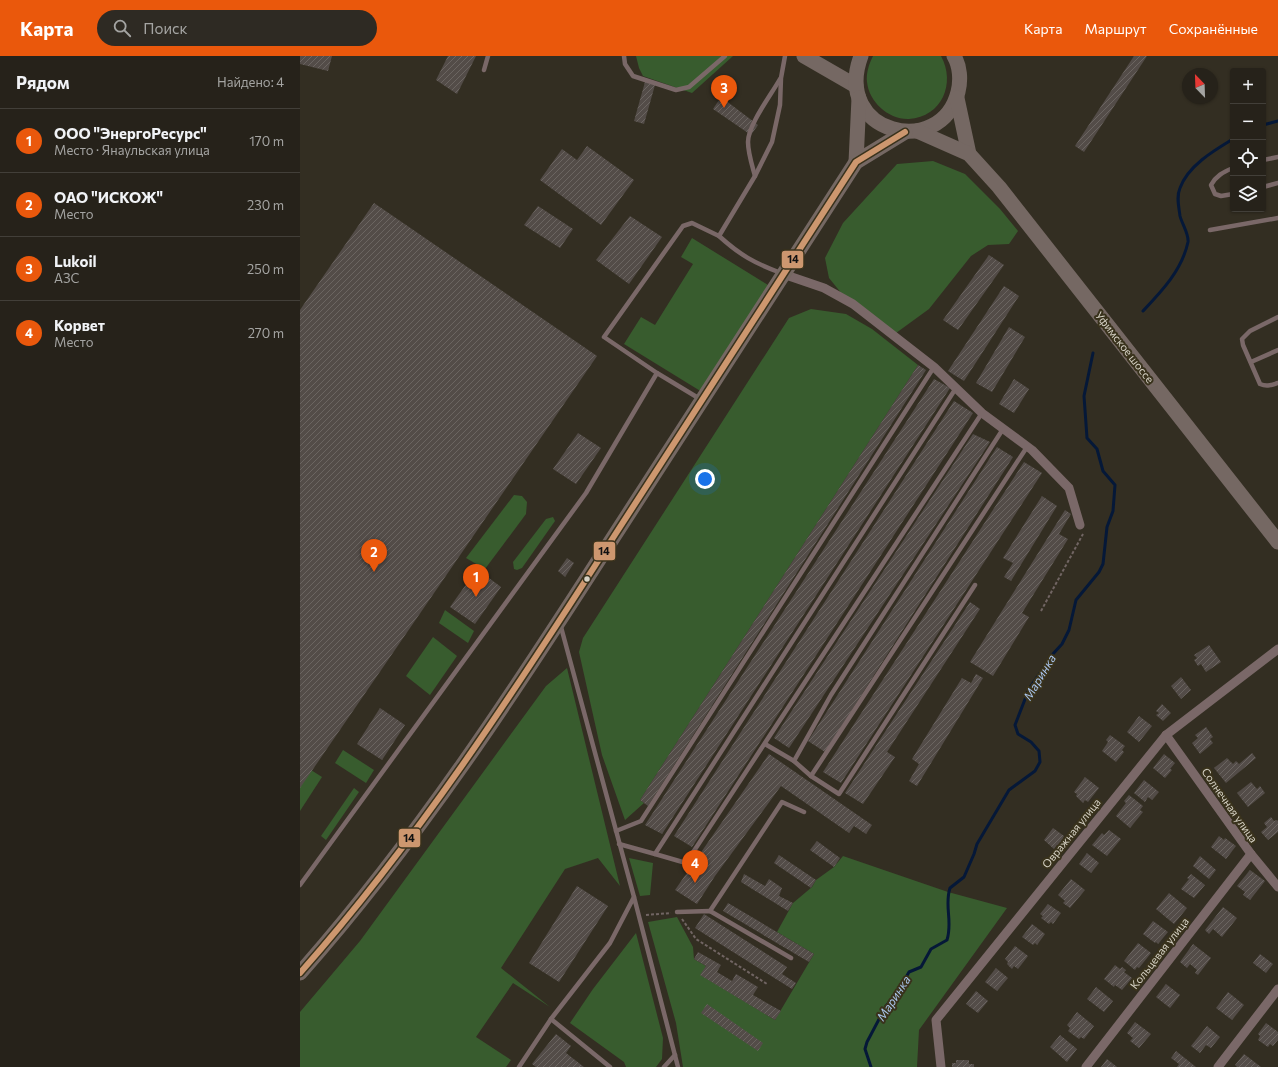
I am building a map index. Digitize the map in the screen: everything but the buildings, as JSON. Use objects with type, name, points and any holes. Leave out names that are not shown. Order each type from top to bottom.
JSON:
[{"type":"main road","points":[[804,56],[857,92],[869,115],[886,127],[911,132],[969,154]]},
{"type":"main road","points":[[856,162],[856,71],[861,56]]},
{"type":"main road","points":[[300,973],[386,868],[448,785],[559,621],[856,162],[911,132],[934,125],[948,114],[957,98],[960,85],[960,72],[954,56]]},
{"type":"main road","points":[[957,98],[969,154]]},
{"type":"main road","name":"Уфимское шоссе","points":[[969,154],[999,187],[1278,542]]},
{"type":"street","points":[[783,274],[824,288],[853,304],[934,366],[982,413],[1027,447],[1069,488],[1080,524]]},
{"type":"street","name":"Овражная улица","points":[[941,1067],[936,1020],[1166,735],[1278,649]]},
{"type":"street","name":"Солнечная улица","points":[[1166,735],[1251,854],[1278,887]]},
{"type":"street","name":"Кольцевая улица","points":[[1086,1067],[1251,854]]},
{"type":"street","points":[[1218,1067],[1278,990]]},
{"type":"lane","points":[[484,70],[488,56]]},
{"type":"lane","points":[[624,56],[626,64],[633,76],[676,90],[689,87],[725,56]]},
{"type":"lane","points":[[719,236],[755,176],[772,142],[780,105],[781,78],[785,56]]},
{"type":"lane","points":[[755,176],[748,144],[748,136],[781,78]]},
{"type":"lane","points":[[1266,159],[1278,157]]},
{"type":"lane","points":[[1230,169],[1222,172],[1211,185],[1215,194],[1221,196],[1230,194]]},
{"type":"lane","points":[[1266,186],[1278,183]]},
{"type":"lane","points":[[1210,230],[1278,218]]},
{"type":"lane","points":[[702,400],[657,373],[604,337],[683,226],[692,223],[719,236],[736,252],[760,265],[783,274]]},
{"type":"lane","points":[[1278,317],[1250,331],[1242,339],[1243,345],[1260,384],[1270,386],[1278,383]]},
{"type":"lane","points":[[1251,362],[1278,350]]},
{"type":"lane","points":[[616,831],[641,821],[934,366]]},
{"type":"lane","points":[[300,885],[586,492],[657,373]]},
{"type":"lane","points":[[655,854],[956,387]]},
{"type":"lane","points":[[619,844],[686,863],[982,413]]},
{"type":"lane","points":[[794,760],[831,695],[1002,429]]},
{"type":"lane","points":[[811,776],[1027,447]]},
{"type":"lane","points":[[765,744],[794,760],[811,776],[838,794],[975,585]]},
{"type":"lane","points":[[559,621],[678,1067]]},
{"type":"lane","points":[[710,910],[782,802],[804,812]]},
{"type":"lane","points":[[519,1067],[551,1019],[610,943],[634,898]]},
{"type":"lane","points":[[677,912],[710,910],[791,958]]},
{"type":"lane","points":[[551,1019],[610,1067]]},
{"type":"lane","points":[[664,1067],[675,1055]]},
{"type":"path","points":[[1041,612],[1084,534],[1080,524]]},
{"type":"path","points":[[638,916],[677,912],[696,939],[767,984]]},
{"type":"green space","points":[[636,56],[733,56],[692,93],[643,76]]},
{"type":"green space","points":[[873,56],[941,56],[947,77],[943,97],[938,105],[930,112],[920,117],[909,119],[902,119],[887,113],[876,103],[867,82],[868,69]]},
{"type":"green space","points":[[933,161],[965,174],[1000,209],[1018,231],[1009,244],[988,245],[971,256],[929,309],[896,333],[842,294],[829,278],[825,258],[843,223],[897,164]]},
{"type":"green space","points":[[692,238],[768,285],[702,392],[624,344],[641,317],[655,325],[693,264],[681,257]]},
{"type":"green space","points":[[811,309],[846,314],[872,329],[918,365],[640,800],[644,803],[625,820],[602,755],[579,652],[583,638],[789,318]]},
{"type":"green space","points":[[514,495],[522,496],[527,502],[526,514],[485,569],[466,558]]},
{"type":"green space","points":[[553,517],[555,521],[522,568],[517,570],[514,569],[513,562],[546,519]]},
{"type":"green space","points":[[445,610],[474,631],[468,643],[439,623]]},
{"type":"green space","points":[[433,637],[457,656],[430,695],[406,676]]},
{"type":"green space","points":[[567,668],[620,886],[598,858],[565,869],[501,968],[550,1007],[513,983],[476,1037],[511,1060],[506,1067],[300,1067],[300,1012],[360,941],[546,686]]},
{"type":"green space","points":[[343,750],[374,770],[366,783],[335,763]]},
{"type":"green space","points":[[311,770],[322,777],[300,811],[300,787]]},
{"type":"green space","points":[[354,788],[359,792],[326,840],[321,836]]},
{"type":"green space","points":[[843,856],[948,892],[1007,908],[919,1030],[917,1067],[683,1067],[676,1023],[648,922],[677,917],[693,947],[694,959],[706,966],[701,975],[775,1020],[814,954],[777,932],[793,903],[812,887],[816,880],[834,867]]},
{"type":"green space","points":[[629,858],[653,863],[650,895],[640,896]]},
{"type":"green space","points":[[636,933],[663,1038],[662,1059],[656,1067],[626,1067],[624,1062],[570,1023],[593,989]]},
{"type":"waterway","name":"Маринка","points":[[1266,124],[1278,121]]},
{"type":"waterway","name":"Маринка","points":[[1143,311],[1170,280],[1185,252],[1188,239],[1180,216],[1178,198],[1179,191],[1184,180],[1202,160],[1231,140]]},
{"type":"waterway","name":"Маринка","points":[[871,1067],[865,1049],[867,1042],[886,1006],[904,986],[905,979],[909,972],[921,967],[931,949],[947,940],[949,933],[948,895],[950,888],[964,877],[977,844],[1009,790],[1035,771],[1040,762],[1039,751],[1031,742],[1018,734],[1015,725],[1029,689],[1052,655],[1062,644],[1069,630],[1076,600],[1099,572],[1103,564],[1107,527],[1113,511],[1115,485],[1103,471],[1097,449],[1087,438],[1084,396],[1093,353]]},
{"type":"transit line","name":"14","points":[[300,973],[343,923],[384,871],[463,764],[573,600],[856,162],[905,132]]},
{"type":"place","name":"Lukoil","points":[[724,108]]},
{"type":"place","name":"ОАО \"ИСКОЖ\"","points":[[374,572]]},
{"type":"place","name":"ООО \"ЭнергоРесурс\"","points":[[476,597]]},
{"type":"place","name":"Корвет","points":[[695,883]]}]
